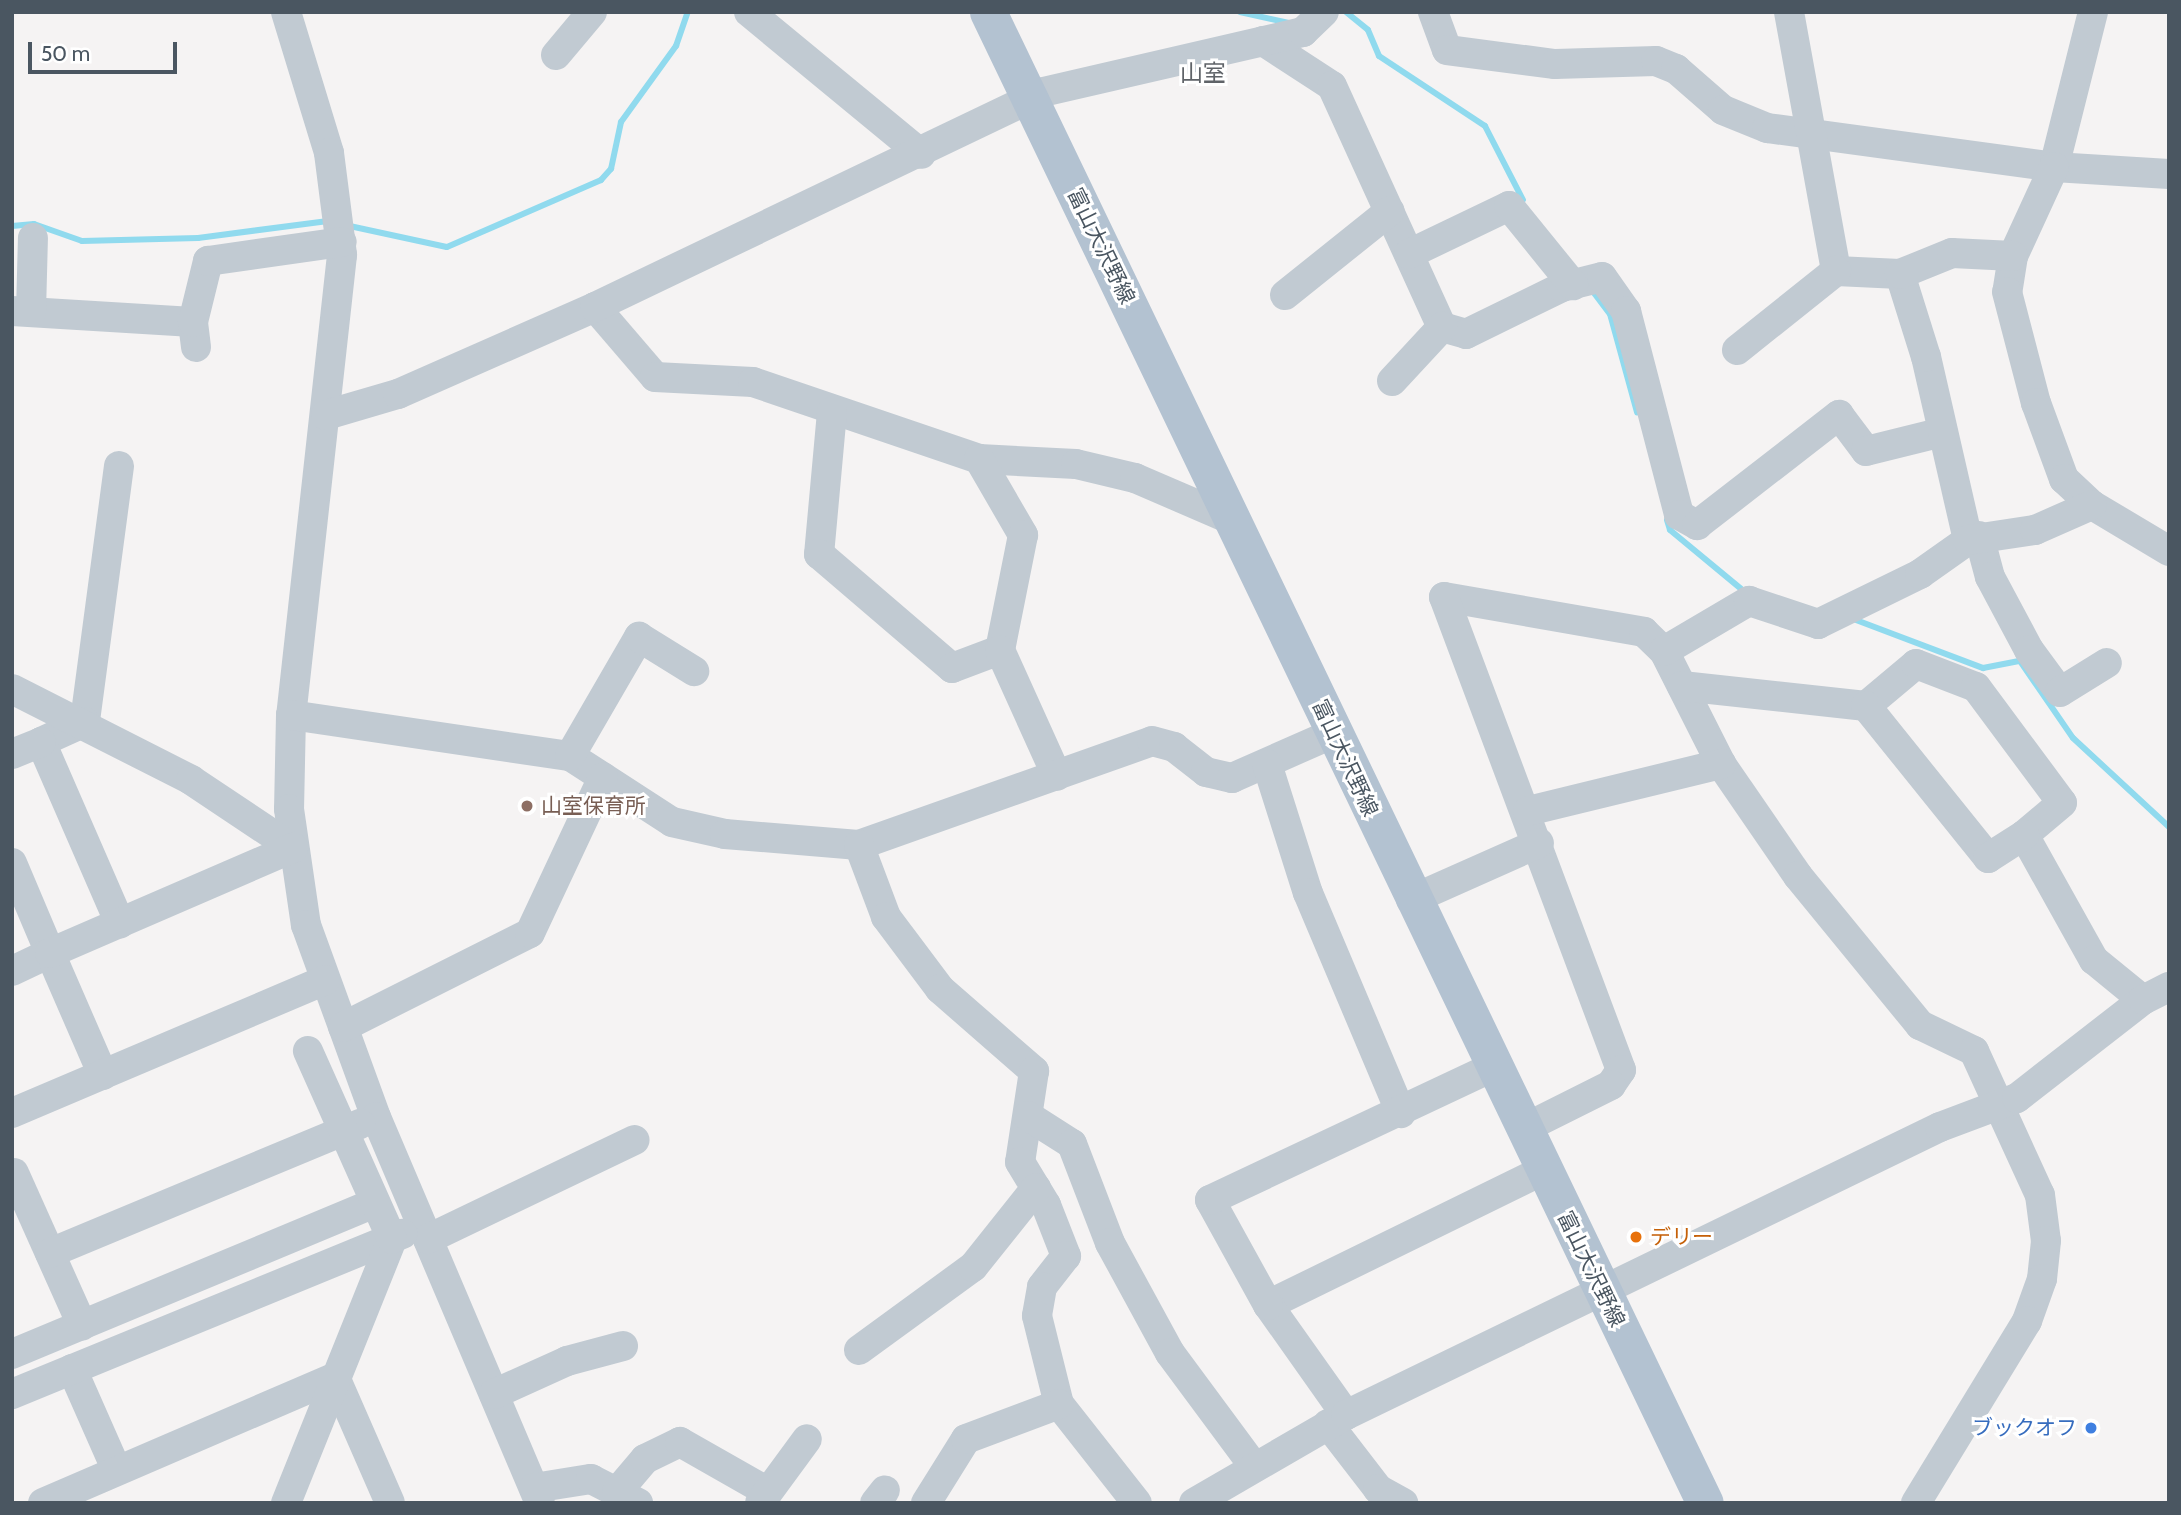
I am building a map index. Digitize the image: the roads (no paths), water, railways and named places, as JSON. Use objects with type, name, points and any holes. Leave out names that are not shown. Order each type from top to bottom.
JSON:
[{"type":"main road","name":"富山大沢野線","points":[[988,12],[1235,520],[1411,900],[1705,1503]]},
{"type":"street","points":[[286,12],[330,153],[342,242],[326,415],[291,715],[293,848],[306,925],[325,980],[376,1117],[537,1495],[592,1479],[628,1497],[645,1459],[680,1442],[764,1497],[807,1439]]},
{"type":"street","points":[[556,55],[592,12]]},
{"type":"street","points":[[749,12],[921,154]]},
{"type":"street","points":[[326,415],[398,394],[595,307],[921,154],[1029,97],[1069,81],[1303,32],[1324,12]]},
{"type":"street","points":[[1433,12],[1447,50],[1555,64],[1656,61],[1676,69],[1723,110],[1816,138],[1965,150],[2054,167],[2169,174]]},
{"type":"street","points":[[1789,12],[1816,138],[1836,271]]},
{"type":"street","points":[[2093,12],[2054,167],[2013,256],[2007,292],[2035,403],[2064,479],[2092,505],[2169,551]]},
{"type":"street","points":[[1263,41],[1332,86],[1441,327]]},
{"type":"street","points":[[1409,254],[1509,206],[1573,285]]},
{"type":"street","points":[[1285,295],[1390,211]]},
{"type":"street","points":[[33,238],[22,311],[195,335],[208,261],[342,242]]},
{"type":"street","points":[[1737,350],[1836,271],[1900,274],[1951,253],[2013,256]]},
{"type":"street","points":[[1900,274],[1973,538],[1997,589],[2060,692],[2107,663]]},
{"type":"street","points":[[1441,327],[1466,334],[1573,285],[1602,277],[1626,311],[1679,515],[1697,526],[1839,415],[1867,451],[1943,432]]},
{"type":"street","points":[[595,307],[655,377],[752,382],[832,412],[979,459],[1076,464],[1135,478],[1235,520]]},
{"type":"street","points":[[1392,381],[1441,327]]},
{"type":"street","points":[[832,412],[819,554],[952,668],[1000,650]]},
{"type":"street","points":[[979,459],[1023,535],[1000,650],[1056,776]]},
{"type":"street","points":[[85,722],[119,466]]},
{"type":"street","points":[[1664,651],[1749,601],[1818,624],[1920,574],[1973,538],[2035,530],[2092,505]]},
{"type":"street","points":[[1522,1129],[1611,1085],[1622,1070],[1528,811],[1444,597],[1644,632],[1664,651],[1721,764],[1798,876],[1920,1025],[1974,1051],[1994,1104],[2023,1148],[2040,1195],[2046,1241],[2042,1279],[2027,1321],[1916,1503]]},
{"type":"street","points":[[570,756],[639,637],[694,671]]},
{"type":"street","points":[[1682,686],[1866,706],[1988,858],[2024,835],[2062,803],[1976,687],[1916,664],[1866,706]]},
{"type":"street","points":[[12,689],[85,722],[191,780],[293,848]]},
{"type":"street","points":[[291,715],[570,756],[672,822],[725,834],[859,845],[1152,741],[1174,747],[1206,772],[1232,778],[1334,733]]},
{"type":"street","points":[[12,754],[85,722]]},
{"type":"street","points":[[41,742],[120,924]]},
{"type":"street","points":[[1267,764],[1318,918],[1401,1113]]},
{"type":"street","points":[[1528,811],[1721,764]]},
{"type":"street","points":[[343,1027],[530,933],[603,777]]},
{"type":"street","points":[[1212,1498],[1252,1464],[1337,1419],[1601,1290],[1994,1104],[2017,1098],[2161,996],[2094,960],[2024,835]]},
{"type":"street","points":[[1411,900],[1539,843]]},
{"type":"street","points":[[859,845],[886,917],[940,989],[1034,1071],[1020,1162],[1036,1188],[1066,1256],[1042,1287],[1037,1316],[1059,1404],[1136,1503]]},
{"type":"street","points":[[12,971],[293,848]]},
{"type":"street","points":[[12,863],[103,1075]]},
{"type":"street","points":[[12,1114],[325,980]]},
{"type":"street","points":[[286,1503],[392,1239],[308,1051]]},
{"type":"street","points":[[1403,1503],[1378,1489],[1268,1305],[1210,1200],[1401,1113],[1493,1067]]},
{"type":"street","points":[[1028,1116],[1072,1144],[1110,1243],[1170,1353],[1252,1464]]},
{"type":"street","points":[[50,1253],[376,1117]]},
{"type":"street","points":[[15,1387],[72,1369],[392,1239],[425,1233],[635,1140]]},
{"type":"street","points":[[1268,1305],[1543,1170]]},
{"type":"street","points":[[14,1173],[82,1325]]},
{"type":"street","points":[[859,1350],[973,1267],[1036,1188]]},
{"type":"street","points":[[12,1354],[375,1203]]},
{"type":"street","points":[[494,1394],[567,1362],[623,1346]]},
{"type":"street","points":[[72,1369],[117,1471]]},
{"type":"street","points":[[43,1503],[335,1377]]},
{"type":"street","points":[[335,1377],[390,1503]]},
{"type":"street","points":[[926,1503],[966,1439],[1059,1404]]},
{"type":"waterway","points":[[345,225],[447,247],[601,180],[611,169],[621,122],[676,46],[688,12]]},
{"type":"waterway","points":[[1240,12],[1289,23]]},
{"type":"waterway","points":[[1346,12],[1368,30],[1379,56],[1485,126],[1523,200]]},
{"type":"waterway","points":[[12,226],[34,224],[82,241],[198,238],[328,221]]},
{"type":"waterway","points":[[1591,289],[1610,314],[1637,412]]},
{"type":"waterway","points":[[1667,520],[1670,530],[1745,592]]},
{"type":"waterway","points":[[1856,620],[1983,668],[2020,661],[2073,738],[2169,827]]},
{"type":"place","name":"山室保育所","points":[[527,806]]},
{"type":"place","name":"デリー","points":[[1636,1237]]},
{"type":"place","name":"ブックオフ","points":[[2091,1428]]},
{"type":"district","name":"山室","points":[[1203,73]]}]
